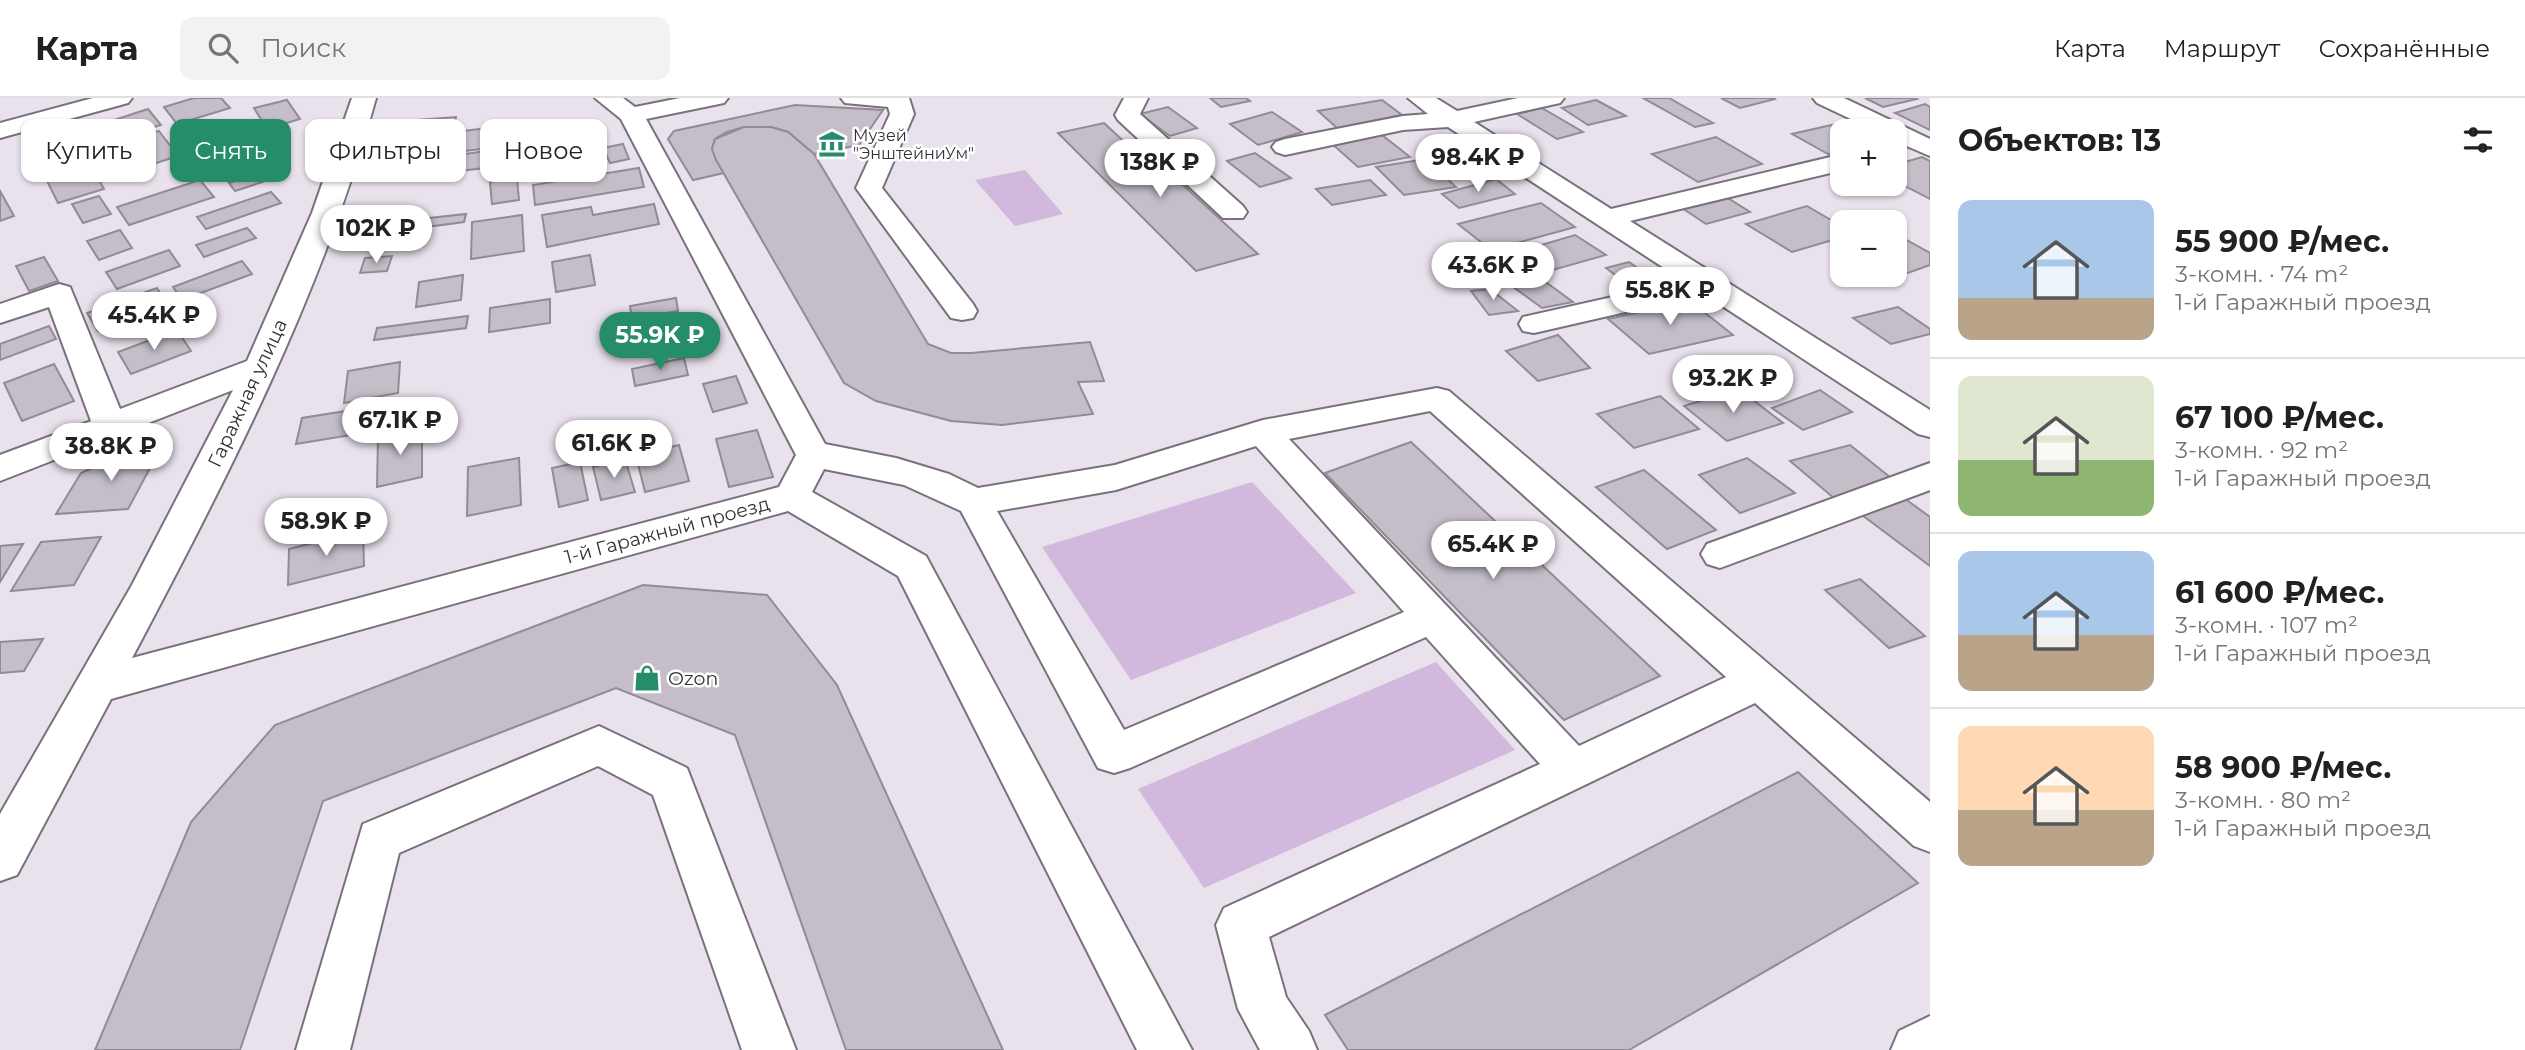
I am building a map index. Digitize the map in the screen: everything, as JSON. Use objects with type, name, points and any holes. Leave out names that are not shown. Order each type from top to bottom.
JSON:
[{"type":"street","points":[[0,131],[120,98]]},
{"type":"street","name":"Гаражная улица","points":[[0,859],[171,548],[261,367],[304,268],[355,132],[364,98]]},
{"type":"street","points":[[716,98],[619,107],[813,455],[866,462],[953,489],[974,502],[1114,754],[1433,617]]},
{"type":"street","points":[[853,98],[898,101],[902,114],[869,188],[962,311]]},
{"type":"street","points":[[1136,98],[1128,115],[1233,212]]},
{"type":"street","points":[[1420,98],[1930,426]]},
{"type":"street","points":[[1284,147],[1403,123],[1454,119],[1552,98]]},
{"type":"street","points":[[1825,98],[1870,119]]},
{"type":"street","points":[[1907,137],[1925,146]]},
{"type":"street","points":[[1907,148],[1925,146]]},
{"type":"street","points":[[1607,218],[1830,165]]},
{"type":"street","points":[[1534,324],[1710,284]]},
{"type":"street","points":[[0,314],[59,293],[110,426]]},
{"type":"street","points":[[0,469],[261,367]]},
{"type":"street","points":[[974,502],[1116,477],[1263,432],[1437,399],[1930,831]]},
{"type":"street","points":[[1263,432],[1573,770]]},
{"type":"street","name":"1-й Гаражный проезд","points":[[97,685],[792,496],[813,455]]},
{"type":"street","points":[[1720,554],[1930,476]]},
{"type":"street","points":[[792,496],[912,566],[1165,1050]]},
{"type":"street","points":[[1290,1050],[1264,1009],[1241,925],[1759,681]]},
{"type":"street","points":[[323,1050],[379,839],[600,745],[671,782],[769,1050]]},
{"type":"street","points":[[1918,1050],[1930,1042]]},
{"type":"shaded area","points":[[1025,170],[1063,214],[1015,226],[975,180]]},
{"type":"shaded area","points":[[1252,482],[1356,593],[1131,680],[1042,547]]},
{"type":"shaded area","points":[[1436,662],[1515,750],[1204,888],[1138,789]]},
{"type":"building","points":[[194,98],[221,98],[230,108],[194,119],[173,119],[164,107]]},
{"type":"building","points":[[1210,98],[1246,98],[1250,101],[1221,107]]},
{"type":"building","points":[[1643,98],[1669,98],[1713,123],[1695,127]]},
{"type":"building","points":[[1721,98],[1774,98],[1775,99],[1740,108]]},
{"type":"building","points":[[1865,98],[1915,98],[1917,99],[1883,107]]},
{"type":"building","points":[[287,100],[300,119],[291,122],[291,119],[261,119],[254,108]]},
{"type":"building","points":[[1382,100],[1402,115],[1337,128],[1318,111]]},
{"type":"building","points":[[1596,100],[1626,116],[1588,125],[1562,108]]},
{"type":"building","points":[[1925,104],[1930,107],[1930,130],[1895,113]]},
{"type":"building","name":"Музей \"ЭнштейниУм\"","points":[[795,105],[883,110],[859,145],[814,154],[788,132],[771,127],[744,127],[727,132],[715,139],[712,149],[724,173],[693,180],[668,139],[674,131]]},
{"type":"building","points":[[1168,107],[1197,128],[1170,136],[1140,114]]},
{"type":"building","points":[[1542,108],[1583,132],[1557,139],[1517,114]]},
{"type":"building","points":[[148,109],[161,125],[156,126],[156,119],[117,119]]},
{"type":"building","points":[[1272,112],[1302,132],[1258,145],[1230,124]]},
{"type":"building","points":[[1104,123],[1149,165],[1159,163],[1258,254],[1196,271],[1058,133]]},
{"type":"building","points":[[1830,125],[1830,154],[1828,154],[1792,134]]},
{"type":"building","points":[[744,127],[771,127],[788,132],[814,154],[928,344],[951,353],[971,353],[1090,342],[1104,381],[1078,382],[1093,414],[1002,425],[951,421],[876,401],[844,383],[716,160],[712,149],[715,139]]},
{"type":"building","points":[[480,129],[480,149],[466,151],[466,131]]},
{"type":"building","points":[[159,131],[170,145],[170,159],[156,163],[156,132]]},
{"type":"building","points":[[1382,135],[1410,157],[1358,167],[1331,143]]},
{"type":"building","points":[[1716,137],[1762,164],[1698,182],[1652,154]]},
{"type":"building","points":[[623,144],[629,159],[610,163],[607,147]]},
{"type":"building","points":[[480,152],[480,169],[466,170],[466,154]]},
{"type":"building","points":[[1255,153],[1291,178],[1260,187],[1227,161]]},
{"type":"building","points":[[1922,157],[1930,161],[1930,199],[1907,187],[1907,161]]},
{"type":"building","points":[[1426,159],[1456,187],[1404,195],[1376,167]]},
{"type":"building","points":[[639,168],[644,187],[535,205],[533,185],[552,182],[607,182],[607,173]]},
{"type":"building","points":[[1496,179],[1515,194],[1459,208],[1442,194]]},
{"type":"building","points":[[1370,180],[1386,195],[1332,205],[1316,189]]},
{"type":"building","points":[[48,182],[100,182],[104,189],[58,203]]},
{"type":"building","points":[[194,182],[202,182],[214,197],[129,225],[117,207]]},
{"type":"building","points":[[232,182],[263,182],[235,191],[229,183]]},
{"type":"building","points":[[490,182],[517,182],[519,200],[492,204]]},
{"type":"building","points":[[0,191],[14,216],[0,221]]},
{"type":"building","points":[[271,192],[281,203],[206,229],[197,217]]},
{"type":"building","points":[[1723,195],[1750,212],[1706,224],[1679,206]]},
{"type":"building","points":[[99,196],[111,214],[83,223],[72,204]]},
{"type":"building","points":[[1541,203],[1575,227],[1491,250],[1458,224]]},
{"type":"building","points":[[654,204],[659,224],[547,247],[542,215],[591,207],[593,215]]},
{"type":"building","points":[[1807,206],[1830,219],[1830,241],[1792,252],[1746,224]]},
{"type":"building","points":[[466,214],[464,222],[419,228],[420,219]]},
{"type":"building","points":[[522,215],[524,251],[471,259],[472,222]]},
{"type":"building","points":[[247,228],[256,238],[204,257],[196,245]]},
{"type":"building","points":[[120,230],[132,248],[99,260],[87,241]]},
{"type":"building","points":[[1575,235],[1606,255],[1535,275],[1511,254]]},
{"type":"building","points":[[1907,240],[1930,253],[1930,265],[1907,273]]},
{"type":"building","points":[[169,250],[180,266],[117,289],[106,272]]},
{"type":"building","points":[[590,255],[595,285],[556,292],[552,262]]},
{"type":"building","points":[[392,256],[387,271],[360,273],[365,258]]},
{"type":"building","points":[[44,257],[58,281],[29,291],[16,266]]},
{"type":"building","points":[[242,261],[252,274],[182,300],[173,287]]},
{"type":"building","points":[[1629,262],[1662,286],[1639,293],[1606,268]]},
{"type":"building","points":[[463,275],[461,300],[416,307],[419,282]]},
{"type":"building","points":[[1543,280],[1573,302],[1542,308],[1512,286]]},
{"type":"building","points":[[157,288],[168,306],[98,331],[87,313]]},
{"type":"building","points":[[1490,289],[1518,311],[1489,315],[1471,291]]},
{"type":"building","points":[[676,298],[678,311],[632,319],[630,306]]},
{"type":"building","points":[[550,299],[550,323],[489,332],[490,308]]},
{"type":"building","points":[[1690,301],[1733,335],[1649,354],[1608,319]]},
{"type":"building","points":[[1898,307],[1930,329],[1930,334],[1891,344],[1853,318]]},
{"type":"building","points":[[468,316],[466,328],[374,340],[377,328]]},
{"type":"building","points":[[49,326],[56,339],[0,360],[0,344]]},
{"type":"building","points":[[177,330],[191,351],[131,374],[118,352]]},
{"type":"building","points":[[1558,335],[1590,368],[1538,381],[1506,351]]},
{"type":"building","points":[[684,358],[688,375],[635,386],[632,369]]},
{"type":"building","points":[[400,362],[398,393],[344,403],[348,371]]},
{"type":"building","points":[[54,364],[74,401],[22,421],[4,383]]},
{"type":"building","points":[[736,376],[747,403],[713,412],[703,384]]},
{"type":"building","points":[[1739,389],[1783,423],[1727,441],[1684,406]]},
{"type":"building","points":[[1820,390],[1852,412],[1803,430],[1772,408]]},
{"type":"building","points":[[1660,396],[1699,429],[1634,448],[1597,414]]},
{"type":"building","points":[[409,401],[406,426],[296,444],[302,418]]},
{"type":"building","points":[[422,428],[422,477],[377,487],[378,437]]},
{"type":"building","points":[[757,430],[773,477],[729,487],[716,439]]},
{"type":"building","points":[[1411,442],[1660,676],[1564,720],[1325,473]]},
{"type":"building","points":[[163,444],[128,509],[56,514],[81,473],[141,446]]},
{"type":"building","points":[[679,445],[689,481],[645,492],[636,456]]},
{"type":"building","points":[[1850,445],[1896,482],[1835,499],[1790,461]]},
{"type":"building","points":[[519,458],[521,505],[467,516],[468,467]]},
{"type":"building","points":[[1747,458],[1795,493],[1740,513],[1699,475]]},
{"type":"building","points":[[625,459],[635,492],[601,500],[593,467]]},
{"type":"building","points":[[580,462],[588,500],[559,507],[552,468]]},
{"type":"building","points":[[1644,470],[1716,530],[1667,549],[1596,487]]},
{"type":"building","points":[[1904,498],[1930,517],[1930,566],[1862,515]]},
{"type":"building","points":[[363,530],[364,566],[288,585],[289,549]]},
{"type":"building","points":[[101,537],[74,585],[11,591],[41,542]]},
{"type":"building","points":[[23,544],[0,582],[0,546]]},
{"type":"building","points":[[1860,579],[1925,636],[1889,648],[1825,590]]},
{"type":"building","points":[[643,585],[767,595],[837,685],[1003,1050],[846,1050],[735,735],[616,688],[323,801],[240,1050],[95,1050],[191,822],[275,725]]},
{"type":"building","points":[[43,639],[24,671],[0,673],[0,642]]},
{"type":"building","points":[[1798,772],[1918,883],[1629,1050],[1348,1050],[1325,1015]]},
{"type":"place","name":"Музей \"ЭнштейниУм\"","points":[[832,144]]},
{"type":"place","name":"Ozon","points":[[647,678]]}]
